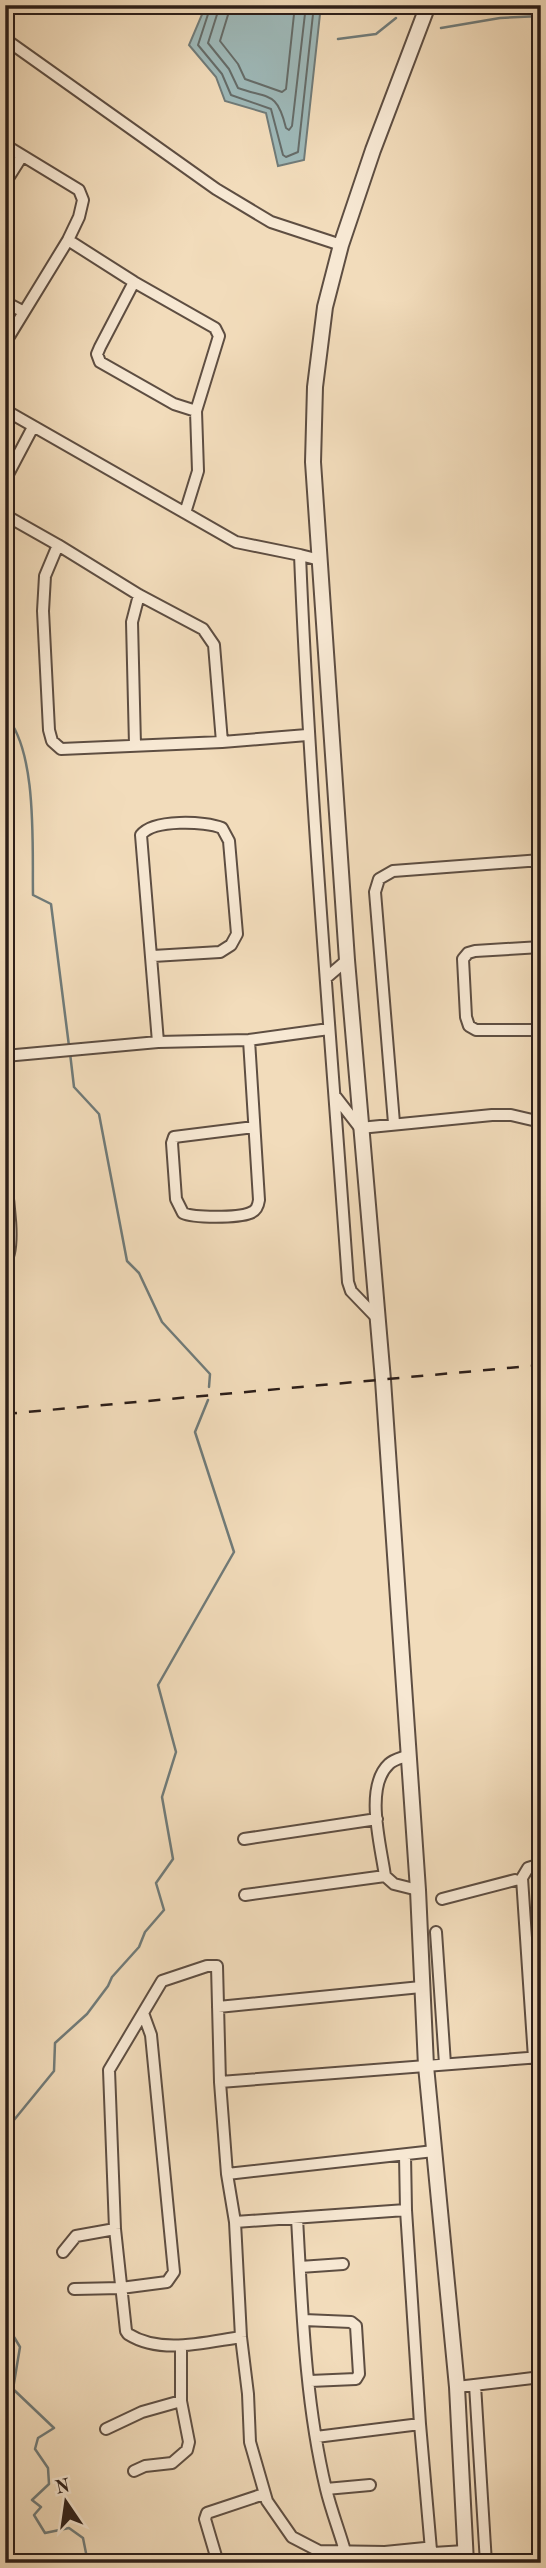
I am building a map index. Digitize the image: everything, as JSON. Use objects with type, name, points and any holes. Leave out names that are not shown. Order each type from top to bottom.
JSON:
[{"type":"street","points":[[241,2337],[181,2346],[157,2344],[128,2334],[115,2229],[109,2070],[162,1981],[207,1966],[218,1966],[220,2082],[227,2174],[235,2222],[250,2442],[264,2494],[292,2537],[319,2550],[385,2552],[425,2548],[433,2555],[466,2557],[457,2386],[426,2066],[409,1755],[377,1318],[346,960],[313,462],[316,387],[325,307],[341,244],[428,5]]},
{"type":"street","points":[[5,39],[216,189],[271,222],[341,244]]},
{"type":"street","points":[[5,145],[79,190],[83,200],[79,217],[68,240],[5,343]]},
{"type":"street","points":[[5,183],[22,156]]},
{"type":"street","points":[[68,240],[134,282],[215,328],[219,336],[196,411],[198,471],[185,513]]},
{"type":"street","points":[[134,282],[97,354],[100,362],[174,404],[196,411]]},
{"type":"street","points":[[5,302],[24,312]]},
{"type":"street","points":[[5,410],[236,542],[320,560]]},
{"type":"street","points":[[5,480],[33,427]]},
{"type":"street","points":[[5,515],[139,595],[203,629],[210,636],[214,645],[222,742]]},
{"type":"street","points":[[58,545],[45,576],[43,611],[49,730],[52,741],[61,748],[222,742],[307,735]]},
{"type":"street","points":[[300,555],[307,735],[348,1282],[351,1291],[377,1318]]},
{"type":"street","points":[[135,745],[132,622],[139,595]]},
{"type":"street","points":[[308,748],[332,746]]},
{"type":"street","points":[[153,956],[220,952],[231,945],[237,934],[229,841],[222,828],[210,823],[156,825],[146,828],[141,835],[158,1042]]},
{"type":"street","points":[[394,1123],[375,892],[379,878],[393,871],[540,860],[541,940]]},
{"type":"street","points":[[541,947],[475,951],[468,953],[463,959],[466,1017],[469,1026],[476,1030],[536,1030],[541,1026]]},
{"type":"street","points":[[326,978],[346,960]]},
{"type":"street","points":[[5,1056],[158,1042],[249,1040],[329,1029]]},
{"type":"street","points":[[249,1040],[259,1200],[254,1211],[246,1214],[195,1216],[183,1213],[176,1199],[172,1143],[174,1137],[254,1127]]},
{"type":"street","points":[[335,1096],[360,1128]]},
{"type":"street","points":[[360,1128],[492,1115],[511,1115],[541,1122]]},
{"type":"street","points":[[5,1180],[10,1256],[5,1262]]},
{"type":"street","points":[[409,1755],[392,1762],[379,1779],[376,1790],[377,1819],[385,1876],[394,1884],[418,1890]]},
{"type":"street","points":[[244,1839],[377,1819]]},
{"type":"street","points":[[220,2082],[538,2058],[528,1970],[522,1878],[528,1868],[541,1864]]},
{"type":"street","points":[[245,1895],[385,1876]]},
{"type":"street","points":[[442,1899],[515,1880]]},
{"type":"street","points":[[436,1932],[445,2064]]},
{"type":"street","points":[[528,1970],[541,1969]]},
{"type":"street","points":[[218,2007],[421,1987]]},
{"type":"street","points":[[74,2289],[121,2288],[167,2282],[174,2272],[151,2035],[143,2013]]},
{"type":"street","points":[[227,2174],[434,2151]]},
{"type":"street","points":[[405,2155],[420,2424],[433,2555]]},
{"type":"street","points":[[235,2222],[406,2210]]},
{"type":"street","points":[[297,2218],[316,2437],[326,2489],[345,2551]]},
{"type":"street","points":[[63,2252],[76,2236],[115,2229]]},
{"type":"street","points":[[300,2267],[343,2264]]},
{"type":"street","points":[[304,2320],[351,2322],[356,2326],[359,2374],[356,2379],[310,2381]]},
{"type":"street","points":[[134,2471],[145,2466],[172,2463],[184,2455],[189,2442],[181,2401],[181,2346]]},
{"type":"street","points":[[457,2386],[541,2377]]},
{"type":"street","points":[[475,2385],[486,2563]]},
{"type":"street","points":[[106,2430],[142,2412],[181,2401]]},
{"type":"street","points":[[316,2437],[420,2424]]},
{"type":"street","points":[[326,2489],[370,2485]]},
{"type":"street","points":[[218,2563],[205,2519],[207,2513],[264,2494]]},
{"type":"water","points":[[206,5],[321,5],[304,160],[278,166],[266,113],[225,101],[216,77],[189,45]]},
{"type":"waterway","points":[[441,28],[500,18],[541,16]]},
{"type":"waterway","points":[[338,39],[376,34],[396,18]]},
{"type":"waterway","points":[[5,715],[16,731],[28,775],[33,895],[51,904],[69,1046]]},
{"type":"waterway","points":[[70,1053],[74,1087],[99,1114],[127,1261],[139,1273],[162,1322],[210,1374],[209,1387]]},
{"type":"waterway","points":[[5,2131],[54,2071],[55,2043],[87,2014],[112,1977],[139,1947],[145,1932],[164,1910],[156,1883],[173,1859],[162,1797],[176,1752],[158,1685],[234,1552],[195,1432],[208,1400]]},
{"type":"waterway","points":[[5,2322],[20,2347],[13,2389],[54,2428],[38,2438],[35,2449],[48,2468],[49,2484],[32,2500],[41,2507],[34,2515],[45,2533],[69,2528],[83,2538],[88,2563]]},
{"type":"railway","points":[[5,1414],[541,1365]]}]
